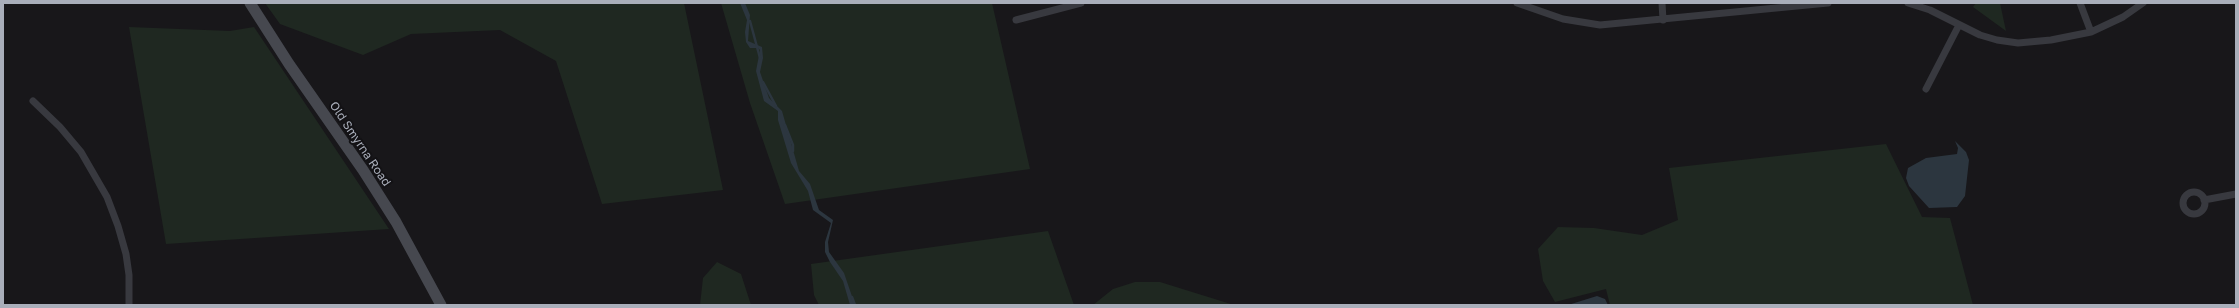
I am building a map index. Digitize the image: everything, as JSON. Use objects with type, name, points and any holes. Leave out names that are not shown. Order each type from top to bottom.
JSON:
[{"type":"street","name":"Old Smyrna Road","points":[[250,3],[379,196],[441,305]]},
{"type":"street","points":[[1016,20],[1081,3]]},
{"type":"street","points":[[1517,3],[1554,16],[1583,23],[1619,24],[1828,3]]},
{"type":"street","points":[[1662,3],[1663,20]]},
{"type":"street","points":[[1908,3],[1930,10],[1988,38],[2018,43],[2058,39],[2091,32],[2123,17],[2143,3]]},
{"type":"street","points":[[2080,3],[2091,32]]},
{"type":"street","points":[[1926,89],[1960,25]]},
{"type":"street","points":[[33,101],[60,128],[80,152],[106,197],[118,226],[126,254],[129,274],[129,305]]},
{"type":"street","points":[[2204,200],[2236,194]]},
{"type":"shaded area","points":[[265,3],[684,3],[723,190],[602,204],[556,61],[500,30],[411,34],[363,55],[280,24]]},
{"type":"shaded area","points":[[721,3],[992,3],[1030,169],[785,204],[750,103]]},
{"type":"shaded area","points":[[740,3],[745,3],[750,15],[748,41],[762,47],[763,58],[760,72],[769,98],[782,111],[799,171],[810,184],[819,210],[833,220],[828,242],[829,252],[844,273],[855,305],[850,305],[843,281],[825,252],[825,242],[831,223],[813,210],[808,191],[791,163],[778,120],[778,111],[764,101],[756,71],[760,50],[758,48],[750,48],[746,42],[745,32],[747,20]]},
{"type":"shaded area","points":[[1976,3],[2000,3],[2006,31],[1973,7]]},
{"type":"shaded area","points":[[129,27],[230,31],[254,27],[389,229],[166,244]]},
{"type":"shaded area","points":[[1955,141],[1966,152],[1969,160],[1965,196],[1957,207],[1929,208],[1909,186],[1906,178],[1908,168],[1926,158],[1957,154],[1958,148]]},
{"type":"shaded area","points":[[1886,144],[1922,217],[1950,218],[1973,305],[1610,305],[1606,289],[1555,302],[1543,281],[1538,249],[1558,227],[1594,228],[1642,235],[1678,220],[1669,168]]},
{"type":"shaded area","points":[[1048,231],[1074,305],[819,305],[814,295],[811,264]]},
{"type":"shaded area","points":[[717,262],[741,274],[751,305],[700,305],[703,278]]},
{"type":"shaded area","points":[[1135,282],[1160,282],[1234,305],[1093,305],[1113,289]]},
{"type":"shaded area","points":[[1597,296],[1605,299],[1608,305],[1568,305]]},
{"type":"waterway","points":[[750,21],[760,58]]},
{"type":"waterway","points":[[763,82],[776,106]]},
{"type":"waterway","points":[[785,125],[793,145],[793,151]]},
{"type":"waterway","points":[[852,297],[855,305]]}]
